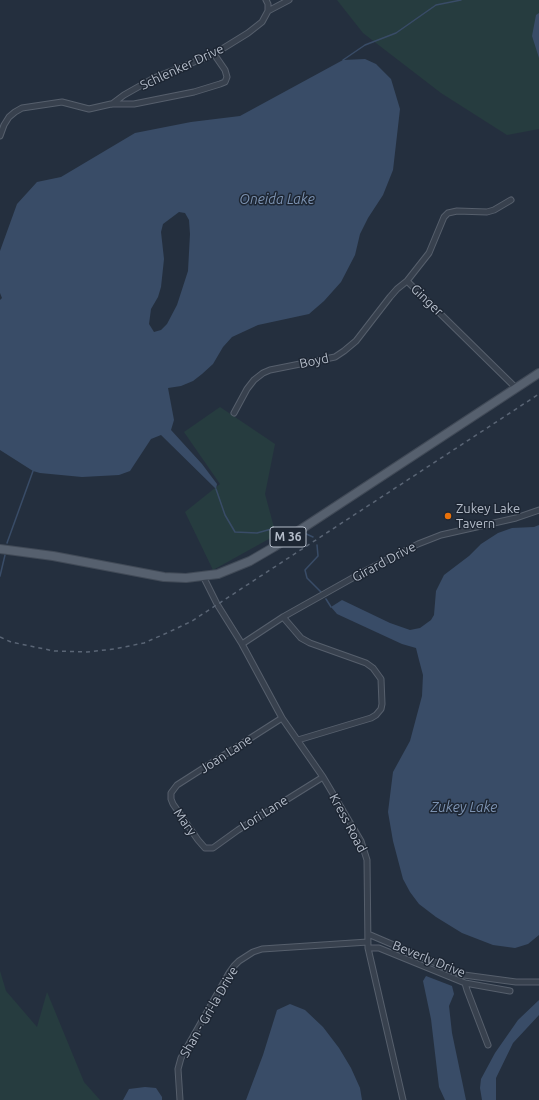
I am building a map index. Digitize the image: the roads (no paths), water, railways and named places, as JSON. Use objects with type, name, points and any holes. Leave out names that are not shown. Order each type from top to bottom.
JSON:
[{"type":"main road","name":"M 36","points":[[0,549],[52,556],[164,577],[186,578],[218,574],[232,569],[262,554],[539,373]]},
{"type":"street","points":[[266,0],[268,4],[268,11]]},
{"type":"street","name":"Schlenker Drive","points":[[111,104],[154,78],[214,54],[256,27],[262,22],[268,11],[290,0]]},
{"type":"street","points":[[0,136],[4,124],[9,117],[22,108],[62,102],[89,109],[111,104],[134,104],[194,92],[225,82],[227,77],[225,70],[214,54]]},
{"type":"street","name":"Ginger","points":[[511,200],[494,210],[487,212],[457,211],[448,213],[444,217],[429,253],[407,281],[516,388]]},
{"type":"street","name":"Boyd","points":[[234,413],[247,389],[254,380],[263,374],[276,369],[327,360],[344,351],[363,333],[397,289],[407,281]]},
{"type":"street","name":"Girard Drive","points":[[242,644],[283,617],[365,571],[418,544],[441,535],[508,520],[539,510]]},
{"type":"street","name":"Kress Road","points":[[203,576],[217,604],[242,644],[282,718],[323,777],[361,841],[367,860],[368,945],[404,1100]]},
{"type":"street","points":[[283,617],[301,638],[310,643],[366,662],[373,668],[381,679],[382,704],[381,709],[376,715],[371,718],[298,740]]},
{"type":"street","name":"Joan Lane","points":[[171,793],[177,785],[282,718]]},
{"type":"street","name":"Lori Lane","points":[[205,848],[213,848],[238,830],[323,777]]},
{"type":"street","name":"Mary","points":[[171,793],[173,804],[205,848]]},
{"type":"street","name":"Beverly Drive","points":[[368,934],[464,975],[516,982],[539,982]]},
{"type":"street","name":"Shan - Gri-la Drive","points":[[180,1100],[178,1069],[181,1058],[234,966],[249,954],[262,949],[368,945],[466,983],[510,991]]},
{"type":"street","points":[[466,983],[467,990],[488,1045]]},
{"type":"water","points":[[539,13],[539,58],[532,36],[536,15]]},
{"type":"water","name":"Oneida Lake","points":[[365,59],[376,64],[391,79],[400,109],[393,170],[383,195],[368,218],[360,234],[355,255],[341,282],[324,301],[309,314],[258,325],[232,337],[223,347],[213,364],[202,374],[193,381],[181,386],[168,388],[174,420],[171,430],[202,464],[217,484],[216,489],[161,435],[151,439],[130,471],[119,475],[82,477],[40,473],[33,471],[0,450],[0,300],[2,298],[0,293],[0,251],[17,204],[37,182],[61,177],[135,133],[191,122],[240,116],[343,60]],"holes":[[[179,212],[185,213],[189,220],[190,234],[188,271],[177,305],[167,324],[161,330],[154,332],[149,324],[151,309],[158,297],[161,287],[164,259],[161,232],[163,224]]]},
{"type":"water","name":"Zukey Lake","points":[[539,525],[539,935],[528,944],[515,948],[493,945],[462,933],[436,917],[419,904],[410,892],[403,879],[393,841],[388,812],[393,772],[410,741],[422,696],[423,675],[416,648],[402,644],[337,614],[331,607],[342,600],[390,623],[410,630],[420,628],[431,620],[434,615],[436,591],[444,575],[469,556],[481,544],[498,533],[512,528],[534,527]]},
{"type":"water","points":[[426,976],[452,986],[454,994],[449,1006],[452,1033],[466,1100],[445,1100],[439,1087],[431,1019],[423,981]]},
{"type":"water","points":[[539,1000],[539,1015],[513,1043],[496,1078],[496,1100],[482,1100],[480,1088],[481,1079],[495,1053],[518,1020]]},
{"type":"water","points":[[290,1004],[305,1010],[323,1027],[339,1048],[351,1068],[360,1088],[362,1100],[246,1100],[263,1055],[277,1010]]},
{"type":"water","points":[[145,1087],[156,1088],[162,1097],[162,1100],[123,1100],[129,1089]]},
{"type":"waterway","points":[[343,60],[365,45],[396,33],[436,5],[461,0]]},
{"type":"waterway","points":[[7,543],[33,471]]},
{"type":"waterway","points":[[216,489],[225,515],[235,532],[257,533],[275,528],[293,530]]},
{"type":"waterway","points":[[304,533],[313,537]]},
{"type":"waterway","points":[[317,545],[318,556],[305,570],[307,578],[322,593]]},
{"type":"waterway","points":[[0,576],[5,555]]},
{"type":"waterway","points":[[326,599],[331,607]]},
{"type":"railway","points":[[0,637],[11,642],[54,651],[87,652],[114,649],[144,643],[169,632],[192,621],[539,394]]},
{"type":"place","name":"Zukey Lake Tavern","points":[[448,516]]}]
